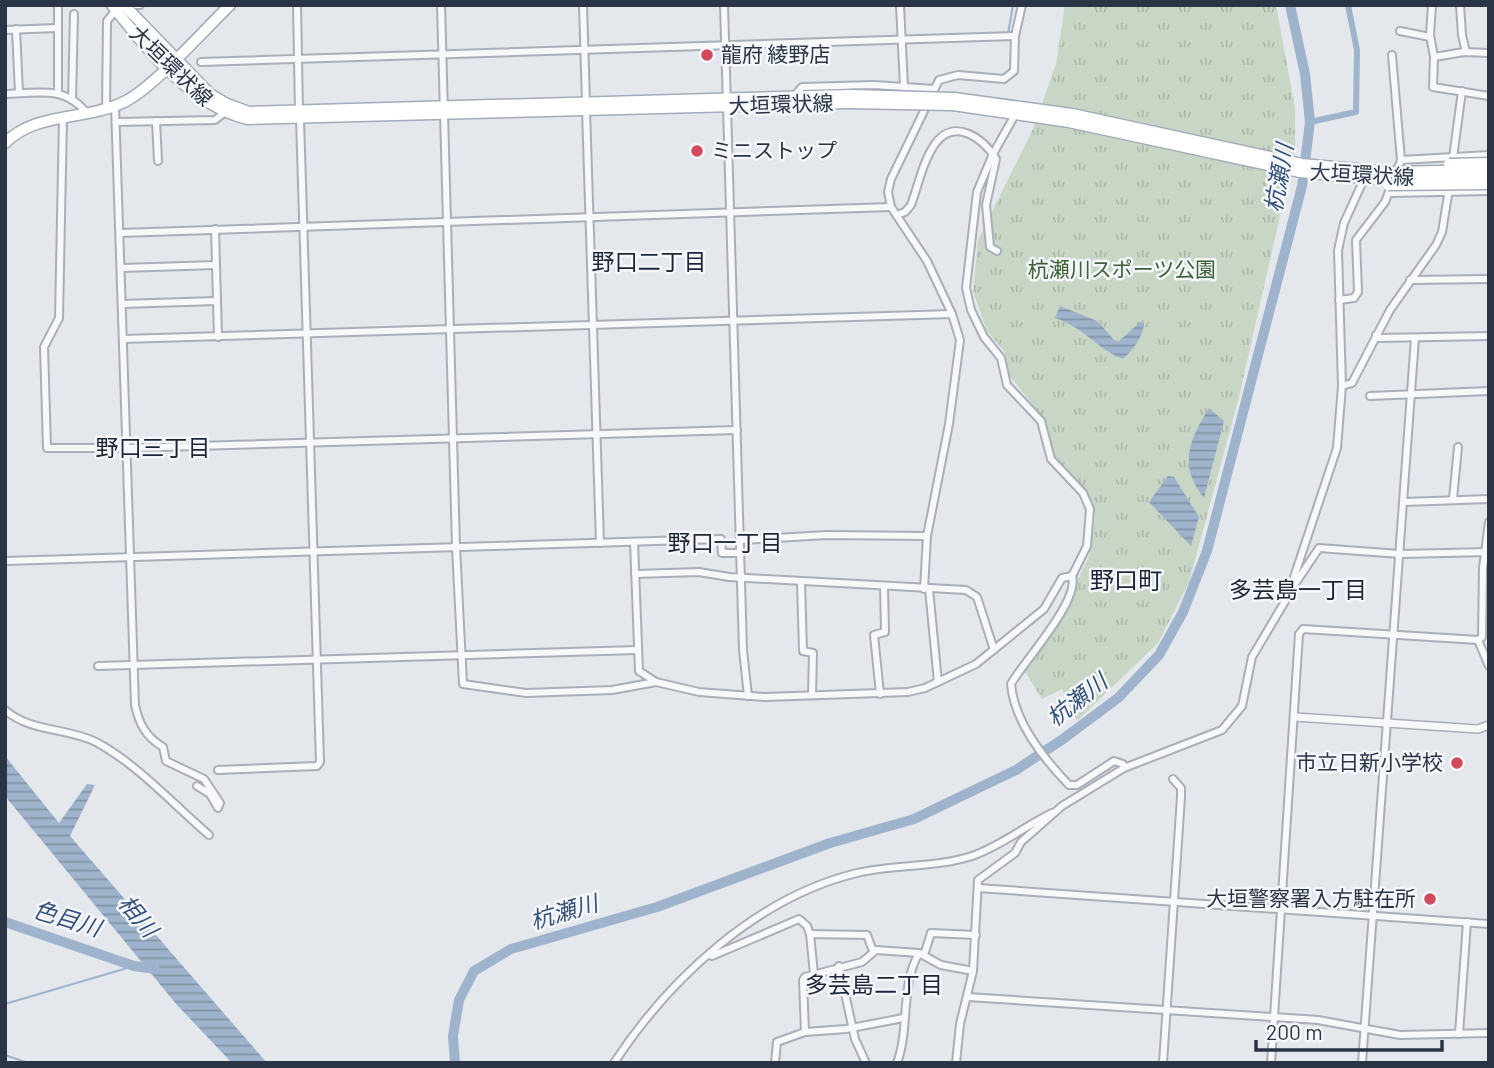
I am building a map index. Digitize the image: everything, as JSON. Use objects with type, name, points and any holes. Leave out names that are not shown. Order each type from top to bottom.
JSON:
[{"type":"main road","points":[[5,144],[34,124],[87,114],[129,100],[230,5]]},
{"type":"main road","name":"大垣環状線","points":[[117,7],[175,58],[210,94],[249,112],[299,116]]},
{"type":"main road","name":"大垣環状線","points":[[117,7],[167,66],[204,103],[247,120],[442,111],[849,99]]},
{"type":"main road","name":"大垣環状線","points":[[726,102],[795,95],[954,102],[1022,111],[1300,172],[1389,180],[1489,177]]},
{"type":"main road","points":[[1389,180],[1489,163]]},
{"type":"main road","name":"大垣環状線","points":[[1389,180],[1489,170]]},
{"type":"main road","points":[[1389,180],[1489,184]]},
{"type":"street","points":[[58,5],[58,92]]},
{"type":"street","points":[[218,771],[317,766],[317,659],[297,5]]},
{"type":"street","points":[[441,5],[459,654],[463,684],[512,693],[600,691],[656,682]]},
{"type":"street","points":[[583,5],[600,543]]},
{"type":"street","points":[[724,5],[740,540],[748,696]]},
{"type":"street","points":[[900,5],[904,87]]},
{"type":"street","points":[[938,682],[927,589],[927,536],[949,424],[960,340],[953,314],[928,261],[891,207],[888,191],[891,179],[939,80],[947,76],[1004,79],[1014,71],[1015,37],[1022,5]]},
{"type":"street","points":[[1432,5],[1430,37],[1433,87],[1489,96]]},
{"type":"street","points":[[1460,5],[1461,34],[1466,52]]},
{"type":"street","points":[[117,7],[107,21],[110,108],[117,121],[138,721],[165,754],[166,761],[204,779],[220,803],[218,808],[210,794],[197,786]]},
{"type":"street","points":[[72,100],[74,14]]},
{"type":"street","points":[[16,29],[19,93]]},
{"type":"street","points":[[5,30],[57,29]]},
{"type":"street","points":[[1400,31],[1430,37]]},
{"type":"street","points":[[201,62],[1015,37]]},
{"type":"street","points":[[1433,57],[1466,52],[1489,53]]},
{"type":"street","points":[[1339,300],[1354,298],[1357,292],[1356,240],[1401,160],[1392,55]]},
{"type":"street","points":[[795,95],[802,87],[934,89]]},
{"type":"street","points":[[5,94],[58,92],[87,114]]},
{"type":"street","points":[[1342,386],[1352,383],[1376,335],[1410,280],[1436,245],[1448,192],[1462,92]]},
{"type":"street","points":[[1022,111],[993,153],[977,192],[966,288],[984,337],[1001,358],[1007,385],[1041,421],[1051,459],[1083,493],[1090,509],[1087,546],[1072,576],[1074,584],[1060,613],[1011,684],[1012,695],[1024,726],[1069,785],[1077,785],[1114,761],[1123,764],[1124,768]]},
{"type":"street","points":[[117,121],[215,120],[224,113]]},
{"type":"street","points":[[62,118],[59,318],[44,347],[47,448],[737,430]]},
{"type":"street","points":[[156,121],[158,161]]},
{"type":"street","points":[[897,215],[905,212],[911,205],[934,145],[943,136],[965,131],[977,137],[996,159],[986,205],[990,247],[997,251]]},
{"type":"street","points":[[1401,160],[1489,155]]},
{"type":"street","points":[[1287,598],[1337,448],[1342,386],[1339,242],[1343,223],[1365,176]]},
{"type":"street","points":[[1389,180],[1448,192],[1489,191]]},
{"type":"street","points":[[120,233],[891,207]]},
{"type":"street","points":[[215,229],[218,337]]},
{"type":"street","points":[[121,268],[216,265]]},
{"type":"street","points":[[1410,280],[1489,279]]},
{"type":"street","points":[[122,304],[217,301]]},
{"type":"street","points":[[123,339],[953,314]]},
{"type":"street","points":[[1376,335],[1378,338],[1489,336]]},
{"type":"street","points":[[1362,1063],[1415,338]]},
{"type":"street","points":[[1370,396],[1489,391]]},
{"type":"street","points":[[1453,499],[1458,447]]},
{"type":"street","points":[[1404,502],[1489,499]]},
{"type":"street","points":[[1272,1063],[1299,634],[1303,629],[1478,640],[1482,637],[1486,624],[1489,522]]},
{"type":"street","points":[[740,540],[827,535],[927,536]]},
{"type":"street","points":[[5,561],[721,539],[722,553],[741,553]]},
{"type":"street","points":[[634,542],[640,673],[656,682],[699,692],[748,696],[908,692],[938,682],[994,650],[1045,609],[1062,578],[1072,576]]},
{"type":"street","points":[[614,1063],[641,1025],[707,958],[764,911],[797,894],[856,873],[948,862],[974,855],[1056,811],[1124,768],[1156,753],[1210,736],[1234,719],[1242,706],[1252,657],[1319,548],[1400,554],[1487,552]]},
{"type":"street","points":[[635,574],[699,572],[742,578],[829,581],[975,593],[994,650]]},
{"type":"street","points":[[801,582],[803,651],[813,653],[812,695]]},
{"type":"street","points":[[880,694],[874,635],[885,632],[884,587]]},
{"type":"street","points":[[1478,640],[1489,666]]},
{"type":"street","points":[[98,666],[638,650]]},
{"type":"street","points":[[5,710],[25,723],[79,736],[108,750],[209,835]]},
{"type":"street","points":[[1295,717],[1478,729],[1489,725]]},
{"type":"street","points":[[1163,1063],[1181,797],[1181,788],[1173,779]]},
{"type":"street","points":[[956,1063],[960,1024],[973,971],[978,880],[1015,853],[1021,842],[1056,811]]},
{"type":"street","points":[[978,888],[1489,924]]},
{"type":"street","points":[[707,958],[799,919],[807,926],[810,934],[814,974]]},
{"type":"street","points":[[1459,1034],[1467,922]]},
{"type":"street","points":[[897,1063],[902,1048],[903,1018],[914,962],[921,954],[930,933],[976,935]]},
{"type":"street","points":[[810,934],[867,935],[873,951]]},
{"type":"street","points":[[805,1032],[805,976],[862,962],[873,951],[921,954],[927,960],[941,965],[973,971]]},
{"type":"street","points":[[839,966],[852,1027],[866,1063]]},
{"type":"street","points":[[968,997],[1274,1017],[1366,1028],[1400,1035],[1489,1033]]},
{"type":"street","points":[[775,1063],[777,1042],[805,1032],[903,1018]]},
{"type":"green space","name":"杭瀬川スポーツ公園","points":[[1065,5],[1276,5],[1295,108],[1295,150],[1238,401],[1189,582],[1158,643],[1077,721],[1062,689],[1042,699],[1024,670],[1060,618],[1089,556],[1095,518],[1093,502],[1082,484],[1063,470],[1049,445],[1044,419],[1009,375],[1005,352],[987,331],[973,291],[978,240],[1033,129],[1056,64]]},
{"type":"water","points":[[1060,306],[1097,321],[1117,343],[1140,322],[1144,323],[1142,333],[1123,359],[1105,350],[1073,326],[1055,318]]},
{"type":"water","points":[[1209,408],[1224,421],[1204,498],[1191,475],[1189,453],[1196,431]]},
{"type":"water","points":[[1168,476],[1174,477],[1199,517],[1191,546],[1149,502]]},
{"type":"water","name":"相川","points":[[5,756],[59,823],[87,784],[95,785],[70,836],[267,1063],[232,1063],[177,1005],[5,796]]},
{"type":"waterway","points":[[1008,34],[1013,5]]},
{"type":"waterway","name":"杭瀬川","points":[[455,1063],[453,1036],[459,1000],[474,971],[511,949],[657,907],[830,843],[914,819],[1016,770],[1063,739],[1118,698],[1159,655],[1183,612],[1207,551],[1302,186],[1310,122],[1305,74],[1290,5]]},
{"type":"waterway","points":[[1310,122],[1356,112],[1357,50],[1348,5]]},
{"type":"waterway","name":"色目川","points":[[5,922],[134,966],[155,969]]},
{"type":"waterway","points":[[5,1004],[134,966]]},
{"type":"waterway","points":[[5,1055],[28,1063]]},
{"type":"place","name":"龍府 綾野店","points":[[707,55]]},
{"type":"place","name":"ミニストップ","points":[[697,151]]},
{"type":"place","name":"市立日新小学校","points":[[1457,763]]},
{"type":"place","name":"大垣警察署入方駐在所","points":[[1430,899]]},
{"type":"district","name":"野口二丁目","points":[[649,262]]},
{"type":"district","name":"野口三丁目","points":[[153,448]]},
{"type":"district","name":"野口一丁目","points":[[725,543]]},
{"type":"district","name":"野口町","points":[[1126,581]]},
{"type":"district","name":"多芸島一丁目","points":[[1298,590]]},
{"type":"district","name":"多芸島二丁目","points":[[874,985]]}]
